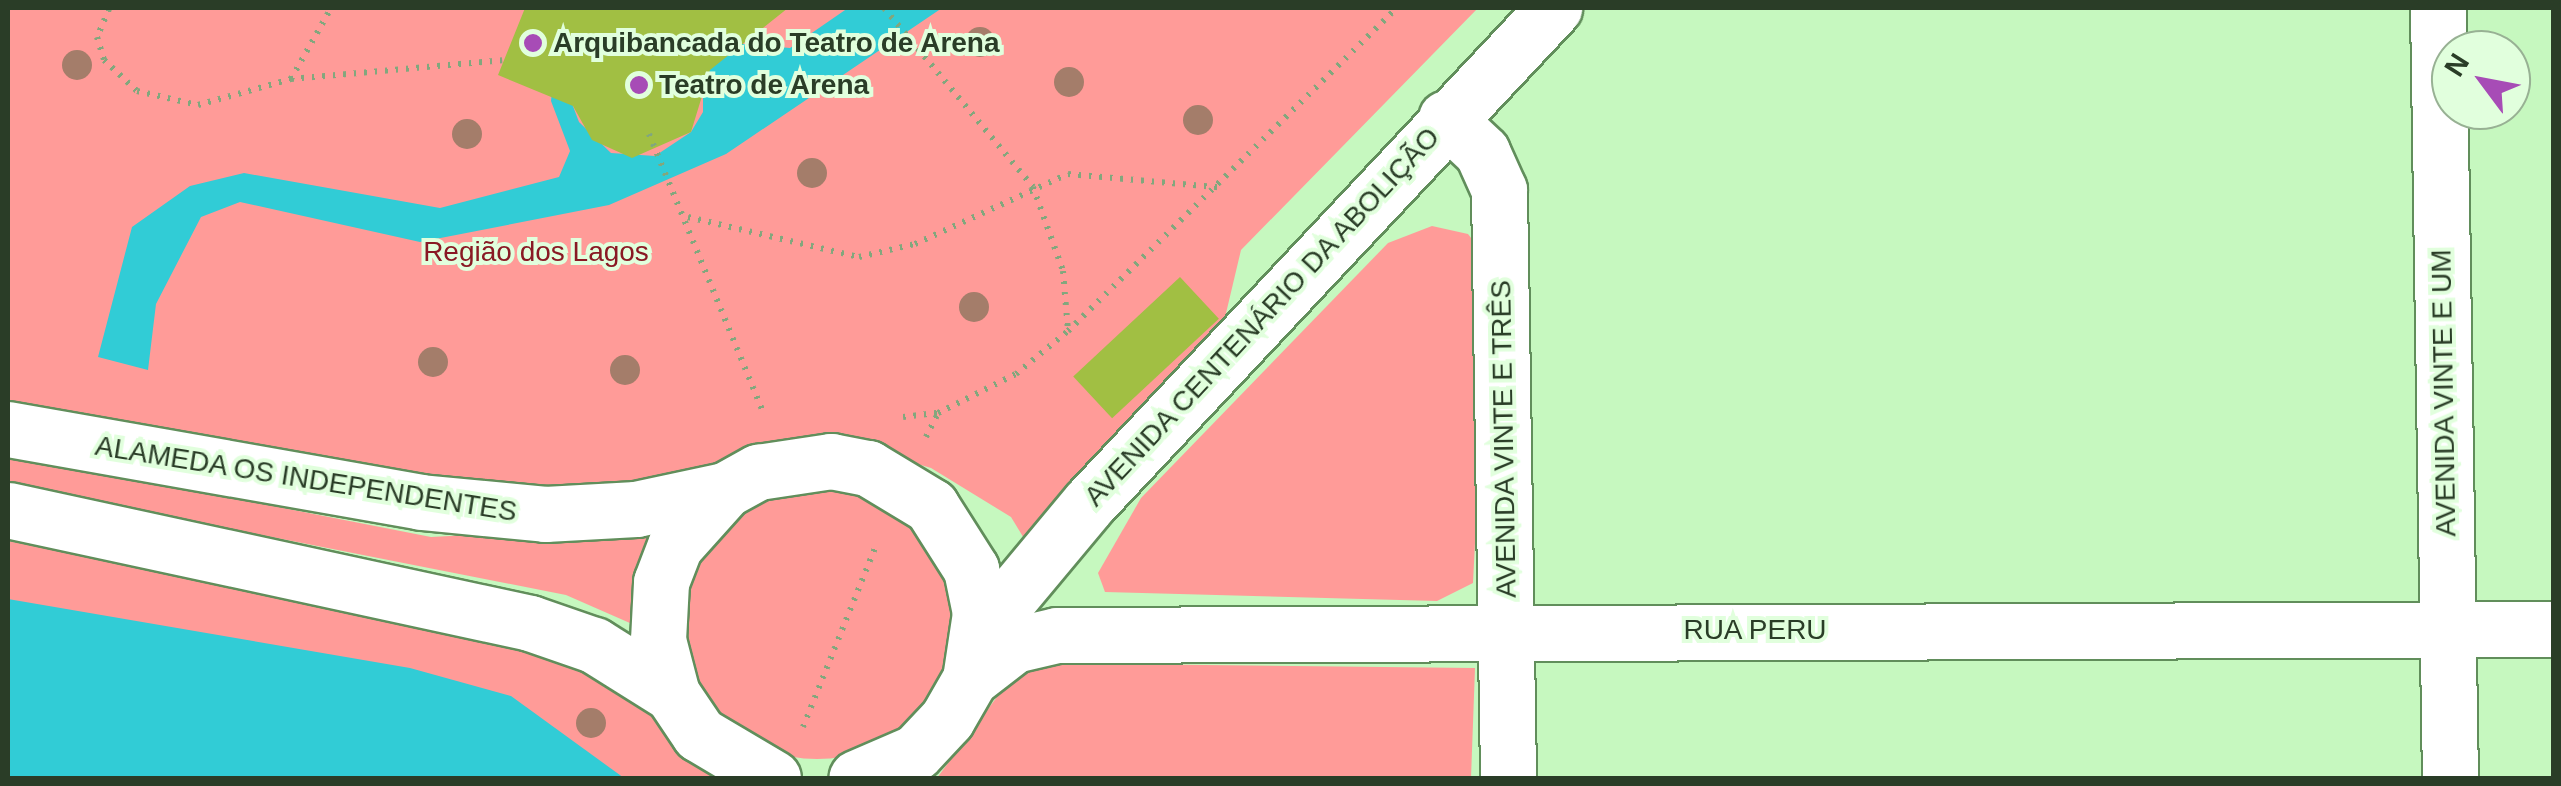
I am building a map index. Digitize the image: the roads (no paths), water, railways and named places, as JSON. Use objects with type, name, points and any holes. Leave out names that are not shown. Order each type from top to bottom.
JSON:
[{"type":"street","name":"AVENIDA CENTENÁRIO DA ABOLIÇÃO","points":[[974,657],[1446,118],[1554,8]]},
{"type":"street","name":"AVENIDA VINTE E UM","points":[[2438,8],[2450,778]]},
{"type":"street","name":"AVENIDA VINTE E TRÊS","points":[[1446,118],[1482,152],[1500,190],[1508,778]]},
{"type":"street","name":"ALAMEDA OS INDEPENDENTES","points":[[8,430],[421,502],[544,514],[724,490]]},
{"type":"street","points":[[785,760],[699,734],[672,694],[660,658],[661,582],[686,530],[724,490],[758,472],[831,461],[902,483],[955,536],[977,590],[974,657],[915,765],[856,778]]},
{"type":"street","points":[[8,510],[530,623],[594,645],[672,694]]},
{"type":"street","name":"RUA PERU","points":[[974,657],[1057,635],[2554,628]]},
{"type":"water","points":[[596,8],[709,8],[743,44],[790,48],[848,8],[942,8],[726,154],[609,205],[420,242],[240,202],[201,217],[156,304],[148,370],[98,357],[132,227],[190,186],[244,173],[440,208],[559,177],[570,151],[551,101],[554,73]],"holes":[[[703,69],[703,112],[691,132],[655,156],[611,153],[579,122],[571,101]]]},
{"type":"water","points":[[8,599],[410,668],[511,696],[624,778],[8,778]]},
{"type":"place","name":"Arquibancada do Teatro de Arena","points":[[533,43]]},
{"type":"place","name":"Teatro de Arena","points":[[639,85]]},
{"type":"park label","name":"Região dos Lagos","points":[[536,252]]}]
